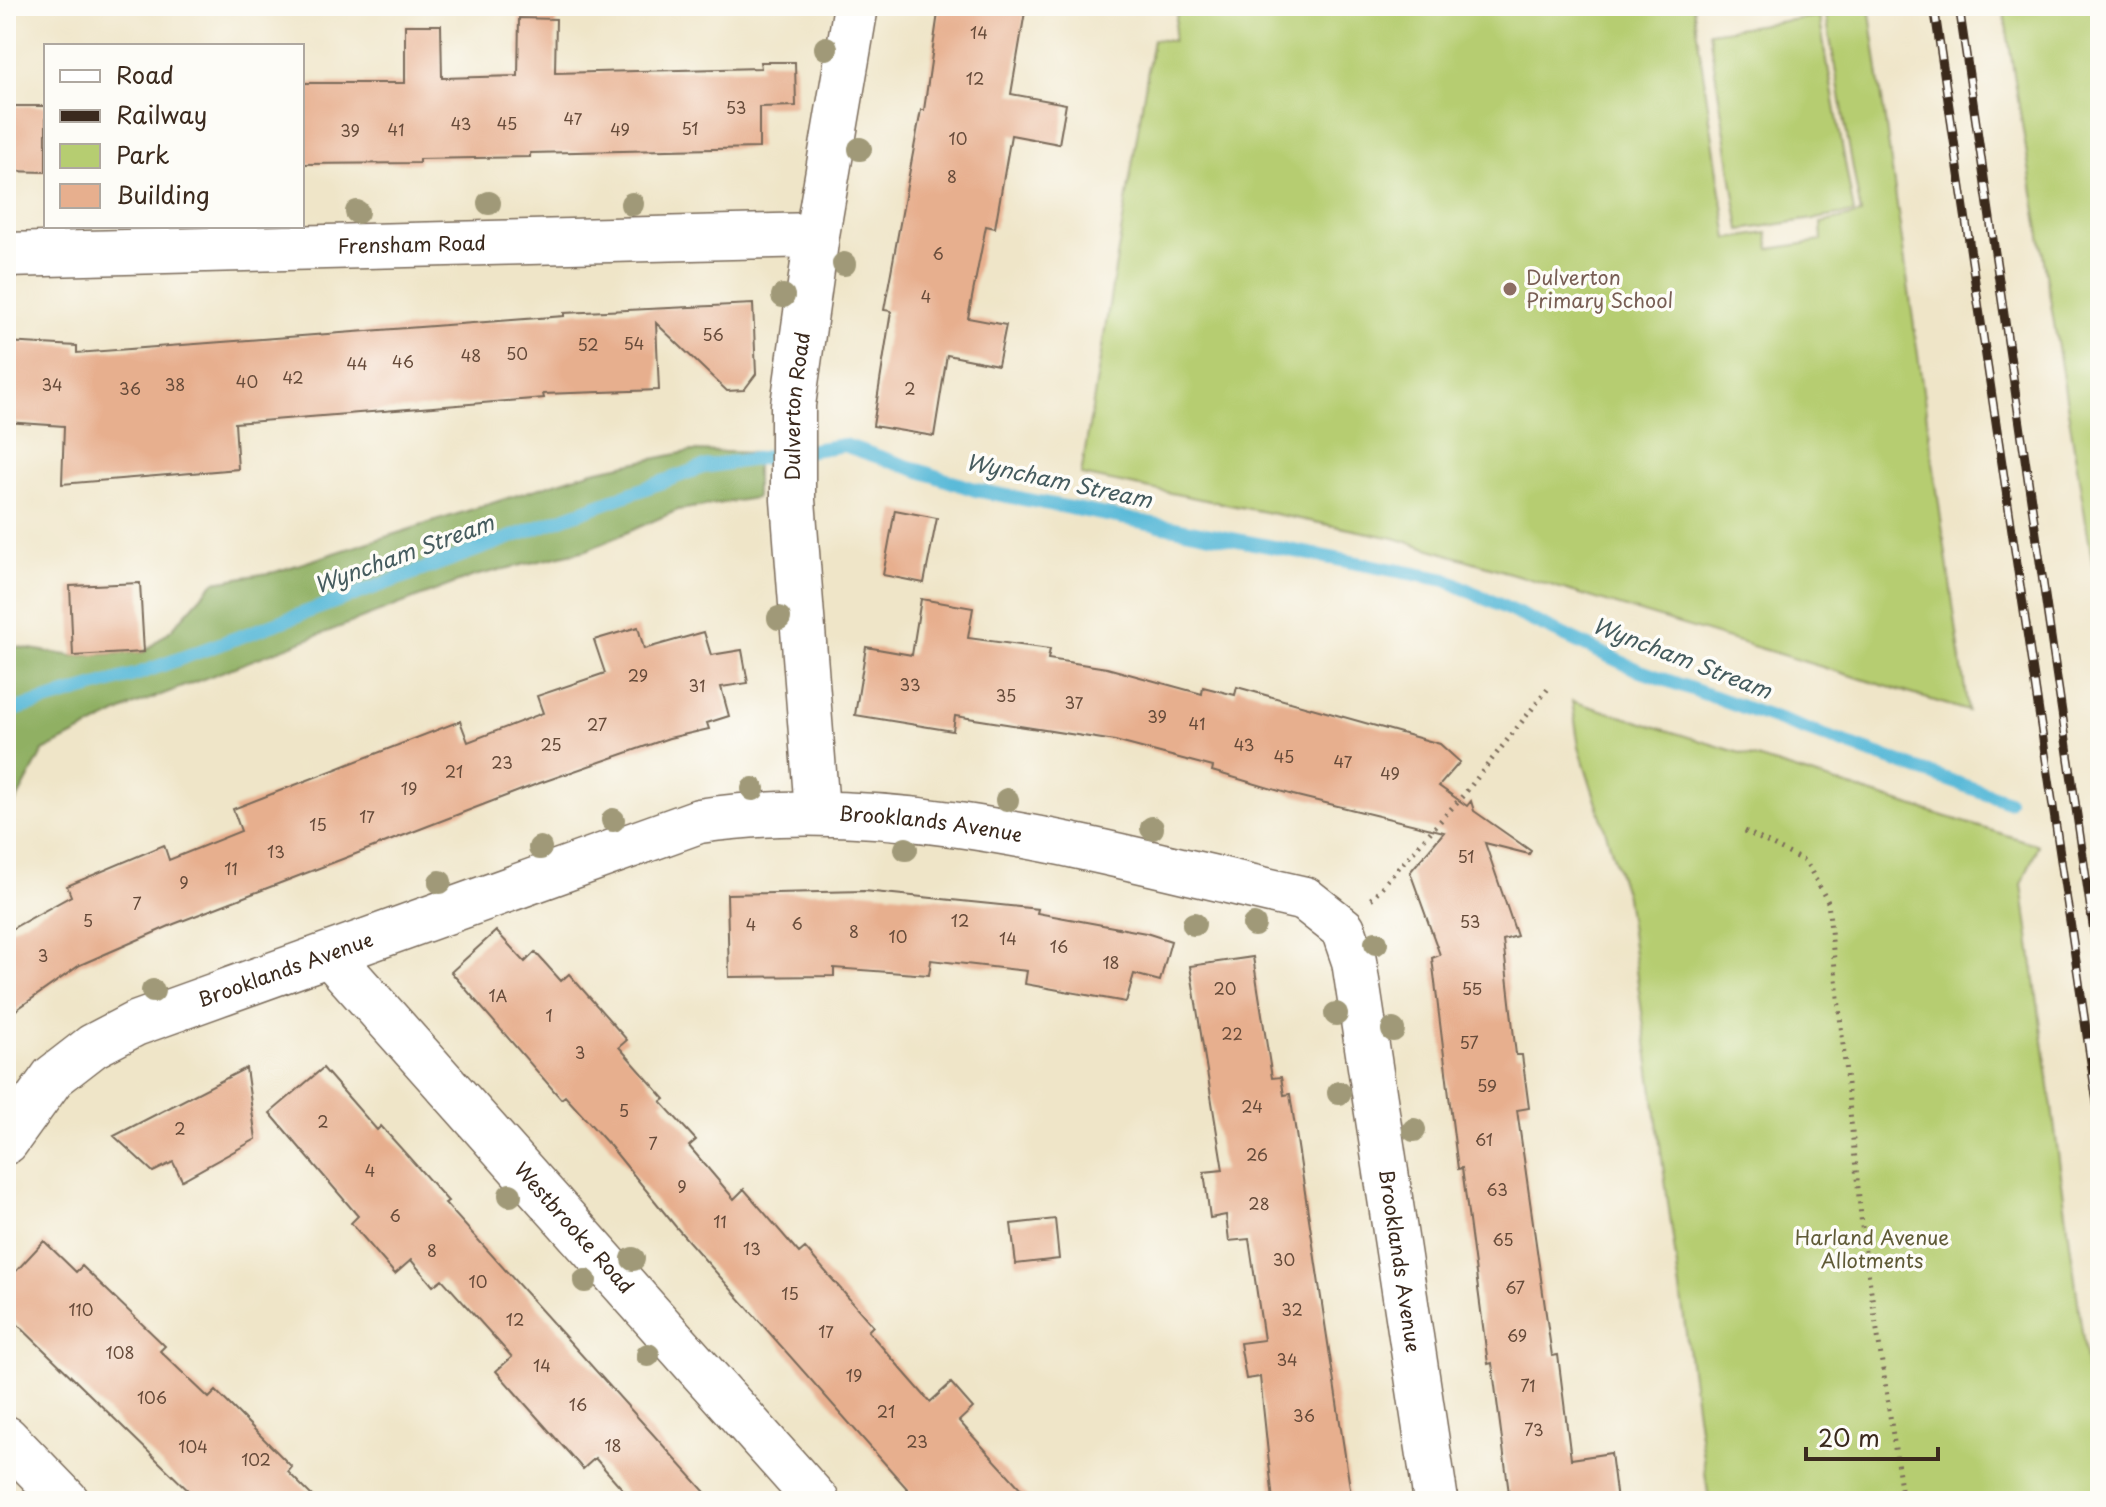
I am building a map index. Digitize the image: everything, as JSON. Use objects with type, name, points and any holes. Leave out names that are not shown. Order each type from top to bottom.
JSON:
[{"type":"street","name":"Dulverton Road","points":[[817,811],[793,500],[793,405],[817,235],[856,6]]},
{"type":"street","name":"Frensham Road","points":[[6,255],[817,235]]},
{"type":"street","name":"Brooklands Avenue","points":[[6,1142],[53,1077],[93,1046],[135,1024],[699,821],[757,812],[817,811],[997,831],[1305,899],[1343,929],[1354,961],[1436,1501]]},
{"type":"street","name":"Westbrooke Road","points":[[330,955],[817,1501]]},
{"type":"street","points":[[6,1438],[67,1501]]},
{"type":"path","points":[[1343,929],[1466,792],[1551,685]]},
{"type":"path","points":[[1745,831],[1806,862],[1828,902],[1864,1245],[1903,1501]]},
{"type":"green space","name":"Dulverton Primary School","points":[[1178,6],[1252,6],[1251,14],[1277,6],[1693,6],[1728,239],[1767,233],[1770,249],[1822,241],[1821,223],[1861,214],[1825,10],[1787,6],[1869,6],[1968,711],[1394,538],[1081,475],[1153,39],[1173,41]]},
{"type":"green space","points":[[2003,6],[2100,6],[2100,609]]},
{"type":"green space","points":[[1819,16],[1854,213],[1740,230],[1709,32]]},
{"type":"green space","points":[[692,451],[756,453],[756,498],[678,510],[587,550],[474,576],[132,706],[43,751],[13,807],[6,810],[6,645],[73,656],[144,652],[172,629],[214,582],[275,572],[593,471]]},
{"type":"green space","name":"Harland Avenue Allotments","points":[[1572,701],[2038,845],[2022,884],[2100,1466],[2100,1501],[1709,1501],[1626,896],[1579,747]]},
{"type":"building","points":[[939,6],[1026,6],[1011,94],[1066,104],[1059,144],[1011,135],[995,228],[986,226],[968,318],[1006,325],[998,365],[947,355],[934,436],[873,426],[891,311],[884,310],[921,110],[924,110]]},
{"type":"building","points":[[519,18],[556,19],[555,73],[761,68],[760,62],[795,62],[796,106],[759,107],[759,148],[530,153],[530,157],[419,159],[419,163],[304,164],[304,83],[405,83],[405,25],[441,25],[442,78],[518,76]]},
{"type":"building","points":[[6,106],[44,106],[44,172],[6,171]]},
{"type":"building","points":[[753,304],[756,374],[744,390],[727,391],[656,323],[659,390],[543,394],[544,398],[235,423],[238,469],[62,484],[64,426],[6,422],[6,342],[77,346],[77,353],[564,316],[564,313]]},
{"type":"building","points":[[895,510],[937,518],[924,583],[883,575]]},
{"type":"building","points":[[140,583],[144,652],[73,656],[70,586]]},
{"type":"building","points":[[921,599],[973,608],[968,638],[1050,649],[1048,659],[1107,668],[1202,694],[1203,687],[1235,695],[1237,687],[1440,744],[1460,762],[1439,786],[1467,806],[1471,801],[1474,811],[1531,851],[1529,854],[1485,843],[1517,936],[1503,940],[1516,1055],[1522,1055],[1529,1108],[1517,1110],[1552,1356],[1558,1355],[1571,1459],[1611,1453],[1617,1501],[1510,1501],[1462,1168],[1458,1169],[1432,958],[1440,955],[1410,872],[1444,832],[1293,795],[1212,771],[1213,767],[1115,741],[955,716],[953,731],[855,715],[866,647],[912,655]]},
{"type":"building","points":[[638,627],[644,649],[704,632],[711,655],[742,650],[748,683],[721,687],[729,716],[707,723],[709,729],[669,738],[537,784],[174,924],[80,965],[6,1017],[6,932],[71,896],[67,886],[164,845],[169,860],[241,831],[233,809],[460,721],[468,742],[543,713],[537,696],[605,673],[594,640]]},
{"type":"building","points":[[864,891],[1038,909],[1037,913],[1146,933],[1171,941],[1160,981],[1134,974],[1126,1002],[1025,984],[1027,971],[931,960],[929,975],[834,968],[834,976],[729,977],[727,894]]},
{"type":"building","points":[[496,931],[525,962],[535,952],[561,981],[569,974],[627,1040],[619,1047],[665,1099],[661,1102],[696,1140],[689,1146],[734,1199],[744,1189],[799,1253],[805,1248],[873,1326],[868,1331],[930,1402],[951,1383],[973,1408],[959,1421],[1032,1501],[918,1501],[676,1227],[611,1147],[565,1096],[561,1099],[451,972]]},
{"type":"building","points":[[1253,957],[1272,1078],[1281,1077],[1284,1095],[1290,1094],[1352,1501],[1273,1501],[1260,1377],[1246,1379],[1240,1343],[1264,1340],[1249,1239],[1229,1241],[1226,1215],[1210,1218],[1204,1172],[1223,1170],[1190,966]]},
{"type":"building","points":[[246,1068],[256,1139],[182,1180],[173,1162],[153,1172],[114,1136]]},
{"type":"building","points":[[323,1068],[377,1130],[381,1126],[448,1201],[445,1203],[713,1501],[633,1501],[595,1458],[583,1469],[496,1371],[512,1357],[442,1279],[433,1286],[411,1260],[395,1274],[351,1223],[358,1216],[270,1113]]},
{"type":"building","points":[[1055,1219],[1059,1259],[1016,1264],[1011,1224]]},
{"type":"building","points":[[44,1241],[76,1272],[82,1266],[165,1346],[160,1351],[209,1398],[216,1391],[292,1467],[288,1472],[317,1501],[199,1501],[6,1313],[6,1282]]},
{"type":"waterway","name":"Wyncham Stream","points":[[6,712],[138,674],[703,467],[844,445],[976,490],[1446,580],[1638,670],[2008,801]]},
{"type":"railway","points":[[1934,6],[2100,1123]]},
{"type":"railway","points":[[1959,6],[2100,973]]},
{"type":"place","name":"Dulverton Primary School","points":[[1510,289]]}]
